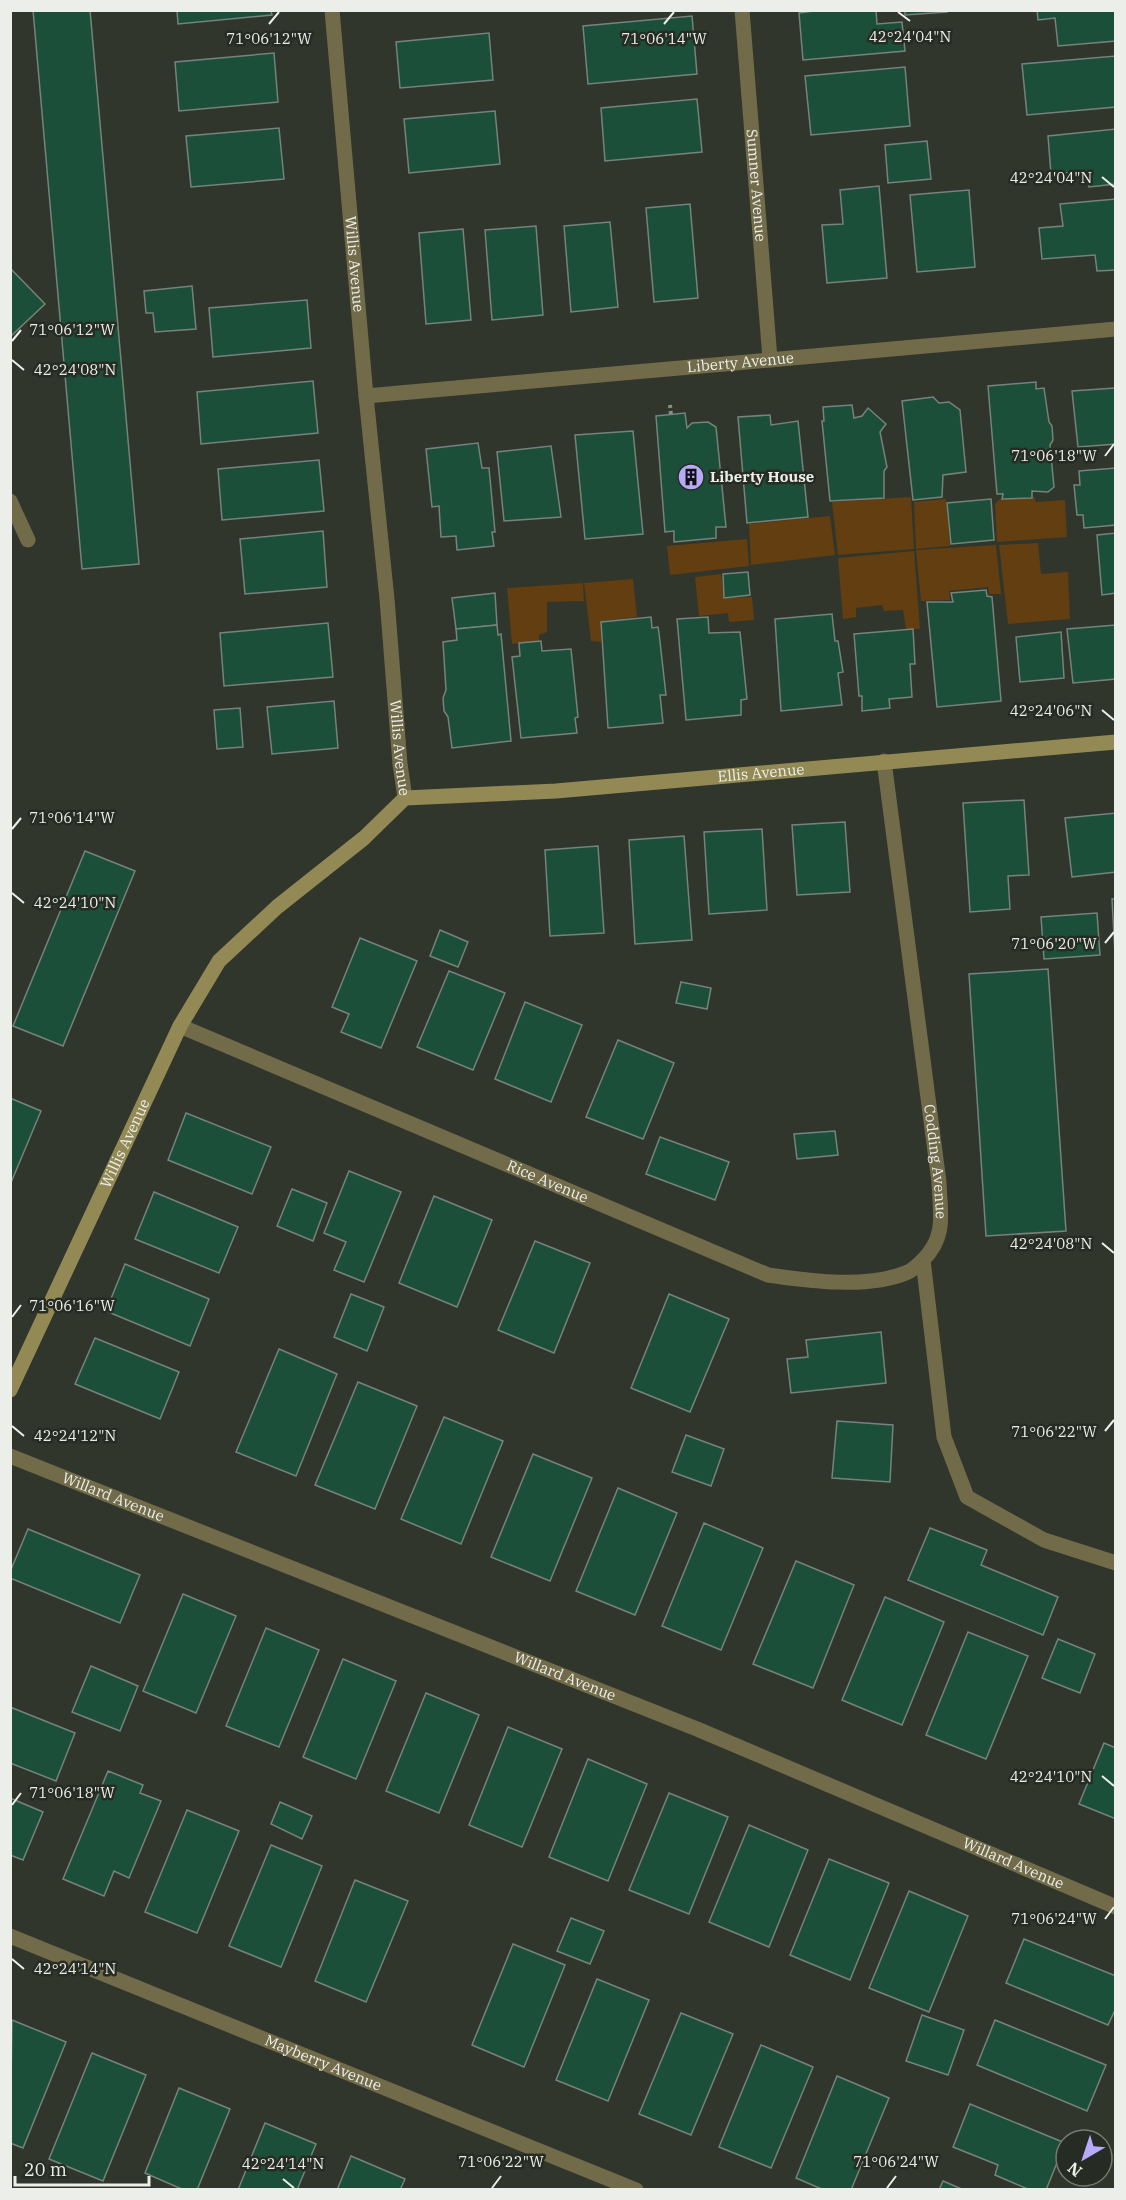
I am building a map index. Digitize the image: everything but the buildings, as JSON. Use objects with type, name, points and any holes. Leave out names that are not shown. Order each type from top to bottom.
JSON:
[{"type":"street","name":"Willis Avenue","points":[[10,1390],[180,1026],[219,961],[277,907],[364,838],[405,798],[400,764],[387,599],[366,396],[332,10]]},
{"type":"street","name":"Sumner Avenue","points":[[742,10],[770,359]]},
{"type":"street","name":"Liberty Avenue","points":[[366,396],[1116,328]]},
{"type":"street","points":[[10,501],[28,540]]},
{"type":"street","name":"Ellis Avenue","points":[[405,798],[556,791],[1116,742]]},
{"type":"street","name":"Codding Avenue","points":[[884,761],[939,1182],[941,1224],[938,1241],[923,1260]]},
{"type":"street","name":"Rice Avenue","points":[[180,1026],[768,1275],[839,1281],[881,1279],[910,1271],[923,1260]]},
{"type":"street","points":[[923,1260],[944,1437],[967,1497],[1044,1540],[1116,1563]]},
{"type":"street","name":"Willard Avenue","points":[[10,1456],[697,1729],[1116,1907]]},
{"type":"street","name":"Mayberry Avenue","points":[[10,1935],[636,2190]]},
{"type":"path","points":[[670,405],[671,415]]},
{"type":"shaded area","points":[[911,497],[914,549],[838,555],[832,502]]},
{"type":"shaded area","points":[[1034,497],[1036,502],[1065,500],[1067,537],[997,542],[995,504],[1000,499]]},
{"type":"shaded area","points":[[946,499],[950,546],[916,549],[914,502]]},
{"type":"shaded area","points":[[830,516],[835,555],[751,565],[749,524]]},
{"type":"shaded area","points":[[747,539],[749,566],[670,575],[667,546]]},
{"type":"shaded area","points":[[1038,543],[1041,574],[1068,572],[1070,619],[1008,624],[999,545]]},
{"type":"shaded area","points":[[996,545],[1001,594],[989,594],[988,587],[949,591],[950,600],[921,601],[916,550]]},
{"type":"shaded area","points":[[914,551],[920,629],[906,629],[903,610],[884,611],[882,605],[856,608],[856,617],[843,619],[838,558]]},
{"type":"shaded area","points":[[721,574],[724,598],[752,597],[754,620],[729,622],[728,613],[699,616],[695,577]]},
{"type":"shaded area","points":[[633,579],[637,617],[601,621],[601,642],[591,641],[584,583]]},
{"type":"shaded area","points":[[583,583],[584,601],[547,602],[547,632],[539,635],[539,641],[512,644],[507,588]]},
{"type":"place","name":"Liberty House","points":[[691,477]]}]
